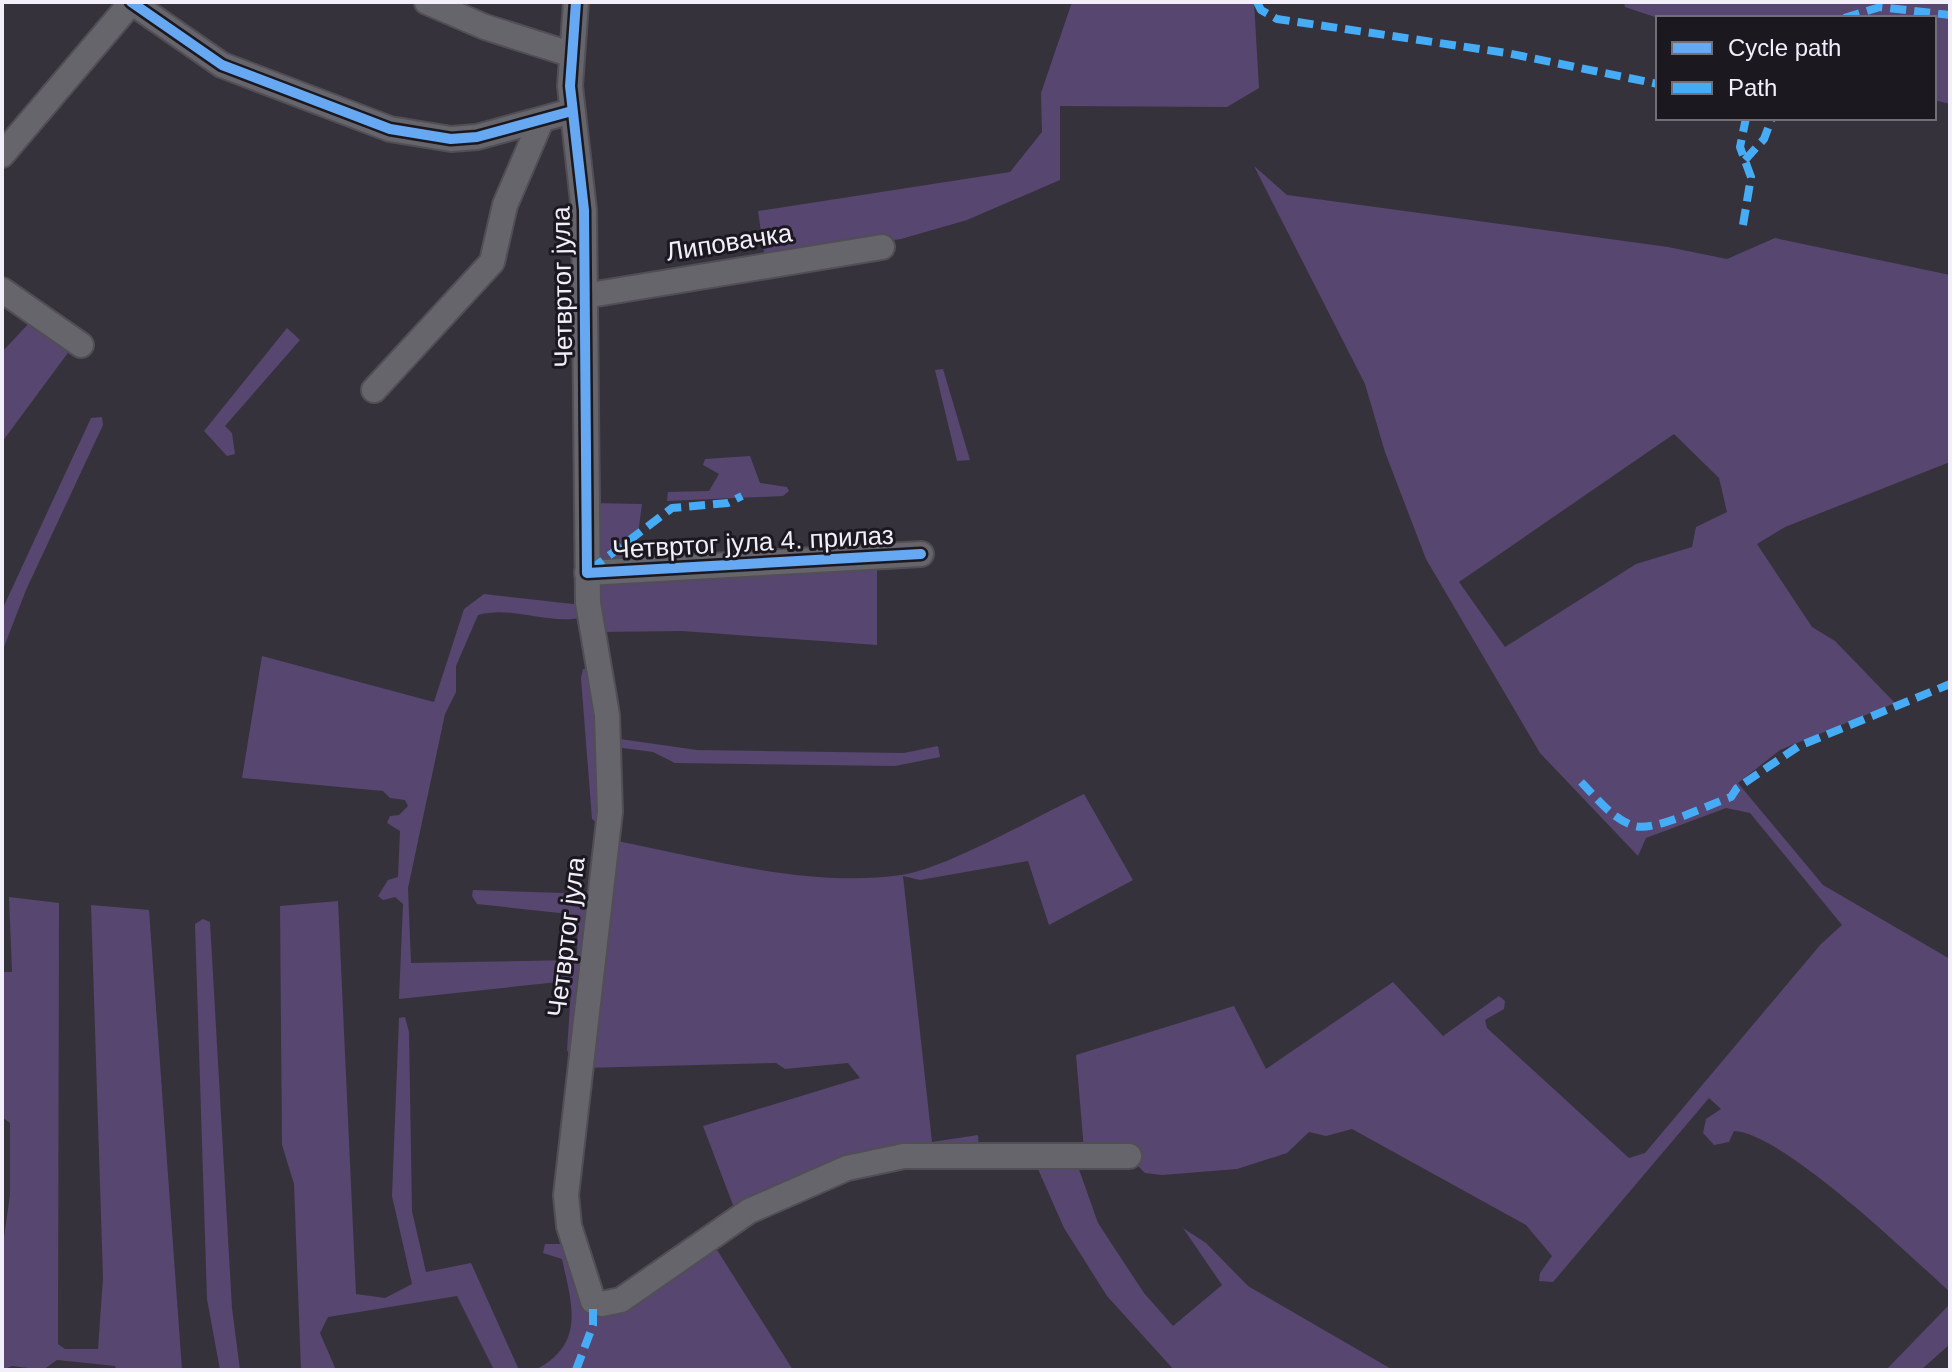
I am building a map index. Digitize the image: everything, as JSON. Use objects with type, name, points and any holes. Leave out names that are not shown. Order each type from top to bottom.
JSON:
[{"type":"street","points":[[2,155],[131,2],[222,65],[390,129],[451,139],[541,121],[572,111]]},
{"type":"street","points":[[427,2],[485,27],[570,54]]},
{"type":"street","name":"Четвртог јула","points":[[576,2],[570,54],[572,111],[584,210],[588,603],[607,715],[610,812],[566,1195],[569,1226],[593,1301],[602,1304],[621,1300],[749,1211],[847,1168],[904,1156],[1129,1156]]},
{"type":"street","points":[[374,390],[492,262],[505,205],[541,121]]},
{"type":"street","name":"Липовачка","points":[[584,296],[882,247]]},
{"type":"street","points":[[2,290],[81,345]]},
{"type":"street","name":"Четвртог јула 4. прилаз","points":[[587,573],[921,554]]},
{"type":"shaded area","points":[[1072,2],[1254,2],[1259,88],[1227,107],[1060,106],[1060,180],[967,220],[901,239],[765,259],[758,211],[1010,172],[1042,132],[1041,93]]},
{"type":"shaded area","points":[[1624,2],[1950,2],[1950,104],[1936,100],[1936,16],[1656,17],[1625,7]]},
{"type":"shaded area","points":[[1254,166],[1287,195],[1668,247],[1727,259],[1775,238],[1950,275],[1950,462],[1785,527],[1757,544],[1812,627],[1835,641],[1895,703],[1780,750],[1738,783],[1823,885],[1950,959],[1950,1292],[1845,1198],[1783,1152],[1756,1137],[1734,1131],[1729,1142],[1714,1145],[1703,1133],[1706,1119],[1721,1109],[1709,1098],[1553,1282],[1539,1281],[1540,1273],[1552,1256],[1526,1225],[1352,1129],[1326,1136],[1309,1132],[1287,1153],[1237,1169],[1162,1175],[1145,1173],[1133,1161],[1084,1150],[1076,1055],[1234,1006],[1266,1069],[1393,982],[1443,1036],[1499,996],[1505,1001],[1504,1009],[1485,1020],[1487,1028],[1629,1158],[1645,1153],[1821,944],[1842,925],[1750,813],[1726,808],[1646,838],[1638,856],[1540,753],[1426,559],[1385,452],[1365,384]],"holes":[[[1674,434],[1719,478],[1727,512],[1696,527],[1692,547],[1636,564],[1505,647],[1459,582]]]},
{"type":"shaded area","points":[[31,321],[70,350],[2,442],[2,352]]},
{"type":"shaded area","points":[[287,328],[300,340],[225,426],[232,433],[235,454],[227,456],[204,431]]},
{"type":"shaded area","points":[[943,369],[970,460],[957,461],[935,370]]},
{"type":"shaded area","points":[[102,417],[103,425],[26,590],[2,652],[2,610],[91,418]]},
{"type":"shaded area","points":[[750,456],[760,483],[787,487],[789,491],[783,496],[667,501],[668,492],[709,491],[719,474],[703,465],[705,459]]},
{"type":"shaded area","points":[[592,503],[642,504],[634,564],[592,568]]},
{"type":"shaded area","points":[[877,562],[877,645],[682,631],[598,632],[592,580]]},
{"type":"shaded area","points":[[484,594],[582,605],[584,617],[557,619],[504,612],[478,615],[456,666],[456,692],[445,714],[408,888],[411,963],[577,960],[578,915],[477,904],[472,896],[473,890],[595,894],[572,1060],[567,1050],[571,991],[558,982],[399,999],[403,904],[395,897],[383,900],[378,896],[388,880],[398,877],[400,831],[387,823],[390,816],[399,815],[408,806],[405,800],[390,798],[383,791],[242,778],[262,656],[434,702],[464,609]]},
{"type":"shaded area","points":[[594,668],[603,828],[592,819],[581,678],[583,669]]},
{"type":"shaded area","points":[[613,738],[697,750],[904,753],[938,746],[940,757],[895,766],[675,763],[653,752],[615,747]]},
{"type":"shaded area","points":[[1084,794],[1133,880],[1049,925],[1028,861],[920,880],[903,876],[932,1142],[978,1135],[979,1151],[905,1151],[736,1213],[703,1126],[860,1078],[848,1063],[785,1069],[776,1063],[583,1068],[612,840],[792,874],[829,878],[901,875],[920,871],[967,852]]},
{"type":"shaded area","points":[[9,897],[59,903],[58,1344],[65,1349],[98,1349],[103,1278],[91,905],[149,910],[182,1370],[117,1370],[115,1366],[57,1360],[43,1370],[12,1366],[2,1370],[2,1251],[10,1195],[10,1123],[2,1117],[2,972],[12,972]]},
{"type":"shaded area","points":[[338,901],[356,1294],[385,1298],[412,1284],[392,1196],[399,1018],[405,1017],[409,1032],[412,1211],[426,1272],[471,1263],[519,1370],[494,1370],[457,1296],[328,1317],[320,1333],[336,1370],[301,1370],[294,1184],[282,1145],[280,906]]},
{"type":"shaded area","points":[[203,919],[210,922],[232,1308],[240,1370],[220,1370],[207,1299],[195,924]]},
{"type":"shaded area","points":[[1034,1160],[1076,1161],[1098,1223],[1144,1293],[1173,1326],[1222,1285],[1183,1228],[1206,1243],[1248,1286],[1393,1370],[1174,1370],[1107,1296],[1064,1228]]},
{"type":"shaded area","points":[[712,1242],[793,1370],[535,1370],[562,1348],[569,1336],[571,1322],[562,1259],[543,1253],[545,1244],[570,1244],[588,1306]]},
{"type":"shaded area","points":[[1950,1304],[1950,1344],[1921,1370],[1886,1370]]},
{"type":"marked path","points":[[1257,2],[1261,10],[1277,19],[1507,53],[1656,84]]},
{"type":"marked path","points":[[1851,16],[1880,7],[1950,15]]},
{"type":"marked path","points":[[1743,225],[1751,177],[1740,147],[1746,120]]},
{"type":"marked path","points":[[1745,160],[1764,139],[1771,120]]},
{"type":"marked path","points":[[590,570],[672,508],[728,503],[742,496]]},
{"type":"marked path","points":[[1581,782],[1619,819],[1635,826],[1655,825],[1731,797],[1737,788],[1799,746],[1950,684]]},
{"type":"marked path","points":[[576,1370],[593,1325],[593,1301]]},
{"type":"cycle path","points":[[131,2],[222,65],[390,129],[451,139],[477,137],[572,111]]},
{"type":"cycle path","points":[[576,2],[570,86],[584,210],[587,573],[921,554]]}]
